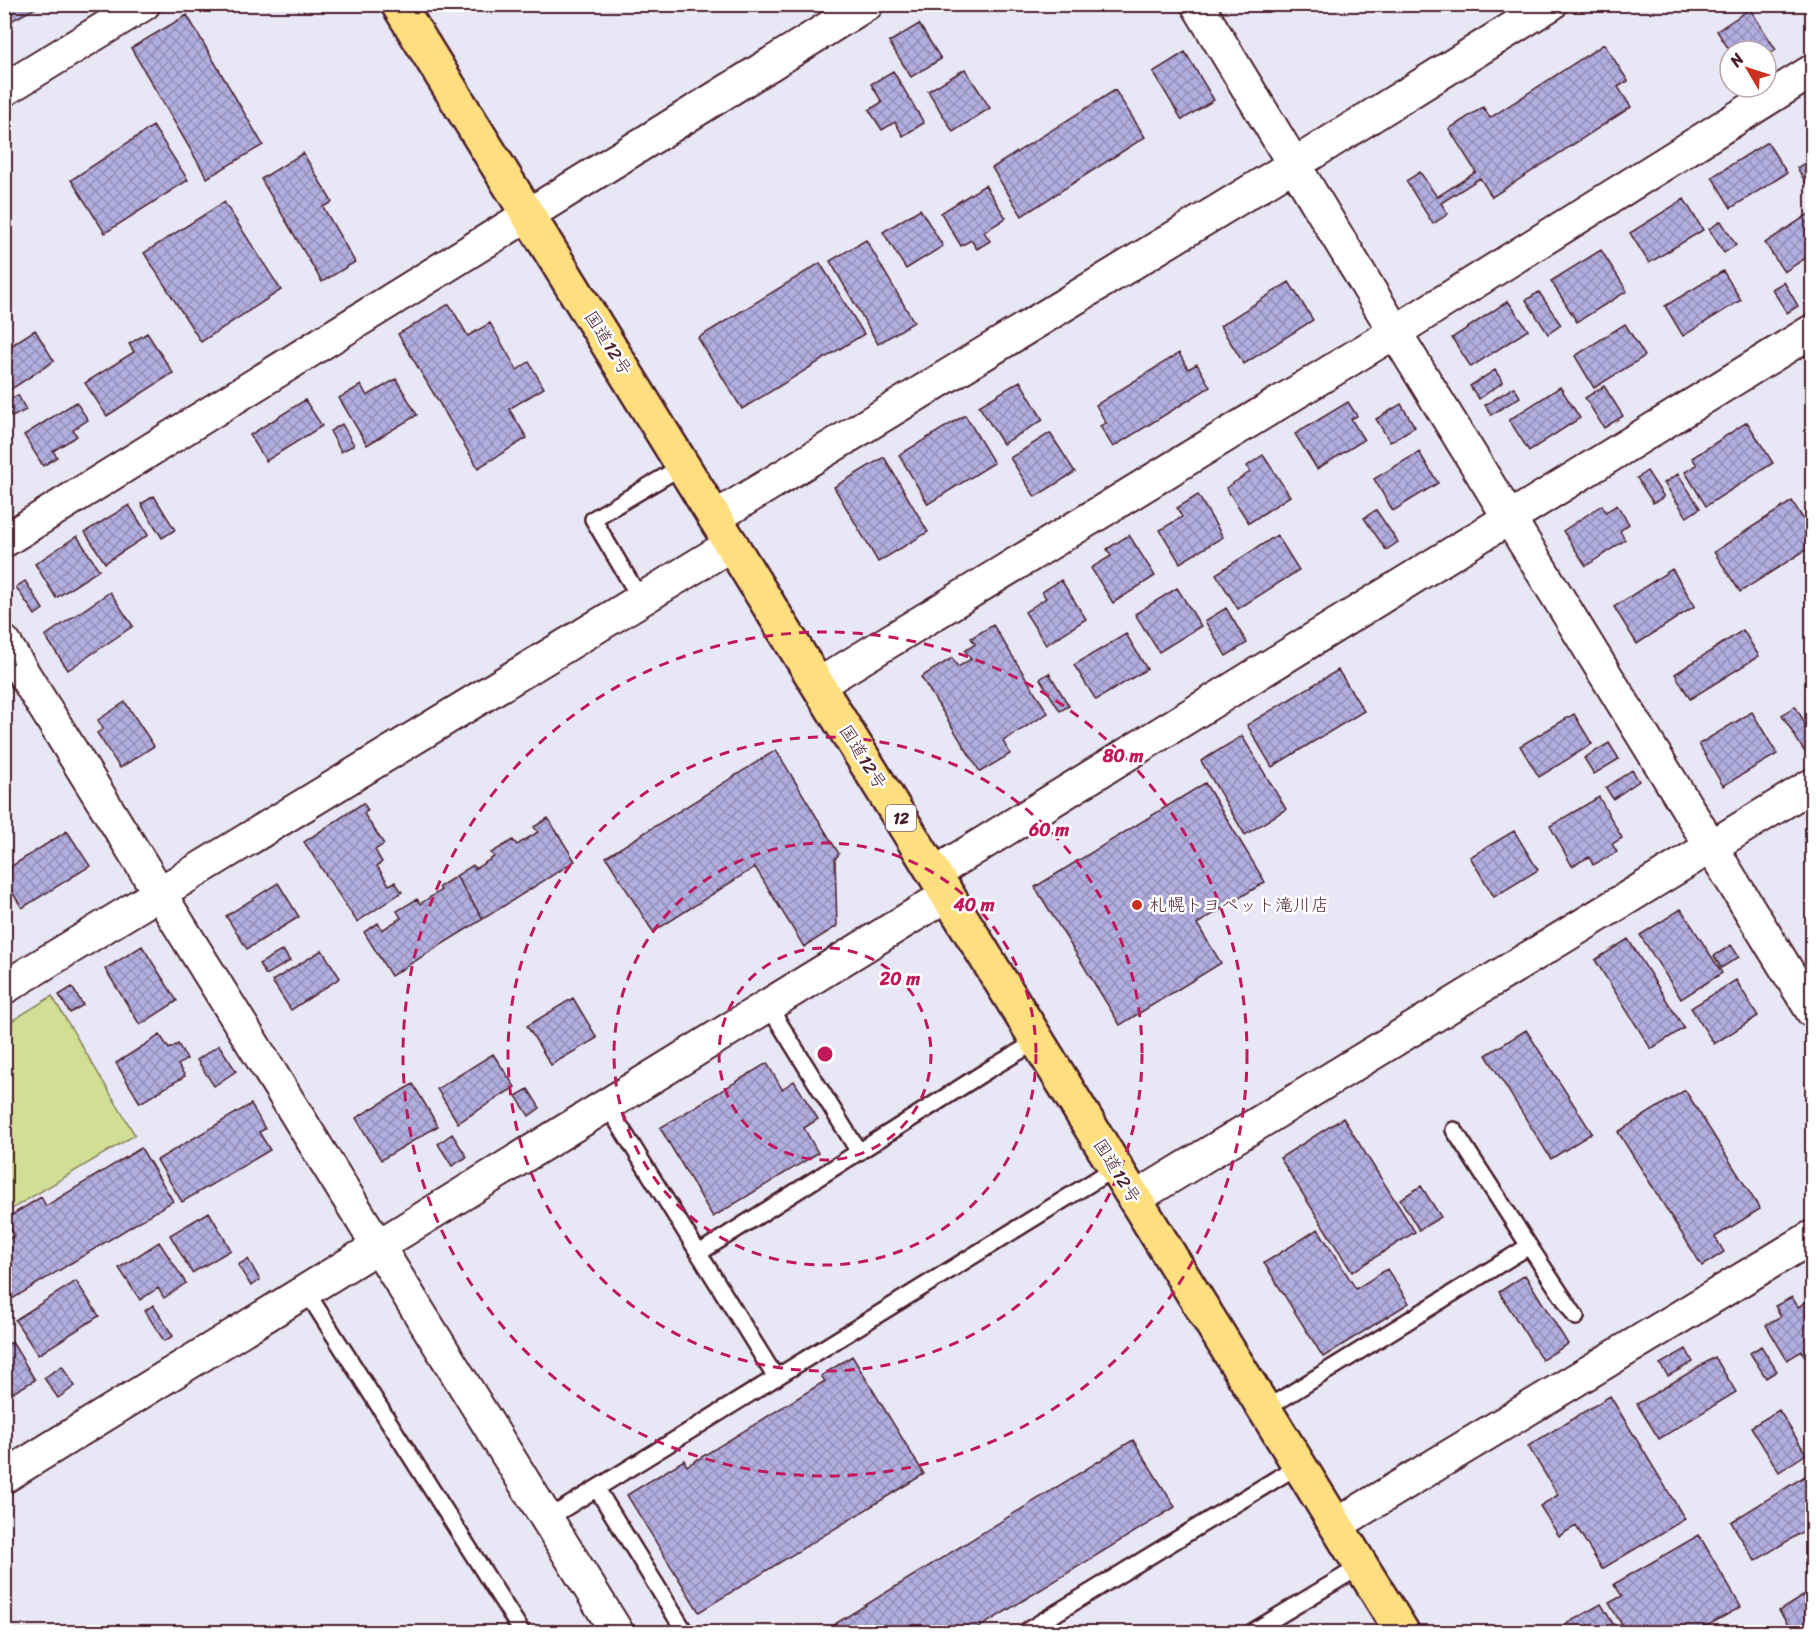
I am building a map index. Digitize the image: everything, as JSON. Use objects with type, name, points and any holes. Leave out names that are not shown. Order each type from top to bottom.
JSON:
[{"type":"highway","name":"国道12号","points":[[398,4],[1402,1632]]},
{"type":"street","points":[[4,90],[144,4]]},
{"type":"street","points":[[4,541],[867,4]]},
{"type":"street","points":[[1197,4],[1395,332],[1812,1011]]},
{"type":"street","points":[[4,988],[641,600],[724,531],[1295,164],[1551,4]]},
{"type":"street","points":[[818,685],[1395,332],[1812,71]]},
{"type":"street","points":[[4,1477],[768,1005],[941,884],[1508,517],[1812,331]]},
{"type":"street","points":[[4,642],[617,1632]]},
{"type":"street","points":[[1134,1199],[1812,785]]},
{"type":"street","points":[[1336,1525],[1812,1237]]},
{"type":"lane","points":[[641,600],[593,519],[684,465]]},
{"type":"lane","points":[[768,1005],[859,1152]]},
{"type":"lane","points":[[699,1253],[1037,1041]]},
{"type":"lane","points":[[607,1105],[776,1378]]},
{"type":"lane","points":[[1454,1130],[1576,1317]]},
{"type":"lane","points":[[547,1520],[1115,1168]]},
{"type":"lane","points":[[1264,1410],[1529,1246]]},
{"type":"lane","points":[[306,1291],[522,1632]]},
{"type":"lane","points":[[1025,1632],[1299,1465]]},
{"type":"lane","points":[[597,1489],[685,1632]]},
{"type":"lane","points":[[1252,1632],[1361,1566]]},
{"type":"green space","points":[[52,996],[135,1135],[5,1213],[5,1025]]},
{"type":"building","points":[[4,4],[43,4],[11,21]]},
{"type":"building","points":[[1750,9],[1769,39],[1722,39],[1717,31]]},
{"type":"building","points":[[187,15],[263,145],[207,178],[131,48]]},
{"type":"building","points":[[919,24],[941,59],[911,77],[889,42]]},
{"type":"building","points":[[1604,44],[1628,81],[1618,87],[1631,107],[1492,197],[1480,178],[1441,203],[1448,214],[1433,224],[1406,181],[1420,172],[1437,197],[1476,172],[1449,129],[1483,107],[1490,118]]},
{"type":"building","points":[[1185,52],[1214,100],[1182,120],[1153,72]]},
{"type":"building","points":[[965,69],[990,108],[953,132],[928,91]]},
{"type":"building","points":[[893,71],[924,123],[903,136],[895,122],[882,130],[869,110],[882,102],[871,84]]},
{"type":"building","points":[[1115,90],[1145,137],[1022,216],[992,168]]},
{"type":"building","points":[[153,126],[188,180],[105,233],[71,180]]},
{"type":"building","points":[[1767,142],[1787,173],[1731,208],[1712,177]]},
{"type":"building","points":[[303,153],[332,202],[323,207],[355,262],[322,282],[261,179]]},
{"type":"building","points":[[1809,160],[1812,165],[1812,193],[1797,168]]},
{"type":"building","points":[[985,185],[1006,218],[984,232],[990,241],[977,249],[971,240],[961,246],[941,213]]},
{"type":"building","points":[[1684,199],[1703,230],[1649,263],[1630,233]]},
{"type":"building","points":[[224,202],[281,290],[201,342],[144,253]]},
{"type":"building","points":[[920,209],[943,246],[906,269],[883,232]]},
{"type":"building","points":[[1812,212],[1812,254],[1784,272],[1765,243]]},
{"type":"building","points":[[1721,221],[1736,245],[1724,253],[1709,229]]},
{"type":"building","points":[[866,240],[914,322],[878,344],[830,261]]},
{"type":"building","points":[[1601,250],[1627,291],[1577,322],[1551,281]]},
{"type":"building","points":[[820,263],[864,334],[742,409],[698,338]]},
{"type":"building","points":[[1723,271],[1741,300],[1683,336],[1665,306]]},
{"type":"building","points":[[1289,282],[1313,320],[1244,364],[1220,326]]},
{"type":"building","points":[[1784,282],[1798,306],[1787,313],[1772,289]]},
{"type":"building","points":[[1539,292],[1561,325],[1548,334],[1526,300]]},
{"type":"building","points":[[1508,301],[1528,330],[1471,367],[1452,338]]},
{"type":"building","points":[[449,304],[468,336],[490,323],[517,370],[529,362],[544,388],[509,409],[527,438],[478,468],[398,334]]},
{"type":"building","points":[[1625,324],[1645,356],[1594,388],[1575,356]]},
{"type":"building","points":[[35,330],[54,361],[10,390],[4,381],[4,350]]},
{"type":"building","points":[[147,333],[173,373],[107,416],[85,383],[134,352],[129,344]]},
{"type":"building","points":[[1179,353],[1188,369],[1197,364],[1210,387],[1113,447],[1100,426],[1106,423],[1096,405]]},
{"type":"building","points":[[1495,370],[1503,382],[1479,399],[1470,386]]},
{"type":"building","points":[[396,379],[417,415],[367,445],[339,398],[361,385],[367,396]]},
{"type":"building","points":[[1020,381],[1043,420],[1003,444],[979,406]]},
{"type":"building","points":[[1604,386],[1623,416],[1604,428],[1585,398]]},
{"type":"building","points":[[1514,387],[1520,397],[1491,415],[1485,405]]},
{"type":"building","points":[[1560,387],[1580,418],[1529,451],[1509,420]]},
{"type":"building","points":[[18,395],[26,410],[12,417],[4,402]]},
{"type":"building","points":[[305,400],[322,426],[266,461],[250,435]]},
{"type":"building","points":[[76,402],[88,420],[73,430],[77,436],[53,451],[57,457],[43,466],[24,435]]},
{"type":"building","points":[[1348,402],[1357,416],[1351,419],[1364,440],[1317,469],[1295,434]]},
{"type":"building","points":[[1401,404],[1415,427],[1390,442],[1376,419]]},
{"type":"building","points":[[965,415],[994,463],[928,504],[899,455]]},
{"type":"building","points":[[1747,422],[1773,463],[1706,506],[1685,472],[1697,465],[1692,458]]},
{"type":"building","points":[[342,424],[354,445],[341,452],[330,431]]},
{"type":"building","points":[[1050,433],[1075,472],[1035,497],[1010,458]]},
{"type":"building","points":[[1419,452],[1438,483],[1393,511],[1374,479]]},
{"type":"building","points":[[1263,455],[1290,496],[1249,523],[1226,488],[1250,472],[1247,466]]},
{"type":"building","points":[[884,457],[928,532],[878,562],[834,487]]},
{"type":"building","points":[[1647,471],[1664,497],[1653,503],[1637,478]]},
{"type":"building","points":[[1678,474],[1700,508],[1687,517],[1664,483]]},
{"type":"building","points":[[1198,495],[1223,537],[1180,563],[1160,530],[1182,517],[1177,508]]},
{"type":"building","points":[[154,496],[175,530],[162,538],[141,504]]},
{"type":"building","points":[[1792,501],[1812,533],[1812,546],[1740,592],[1714,552]]},
{"type":"building","points":[[129,505],[148,535],[105,563],[85,532]]},
{"type":"building","points":[[1602,505],[1606,512],[1617,505],[1629,524],[1620,531],[1625,540],[1586,566],[1563,531]]},
{"type":"building","points":[[1376,510],[1398,542],[1386,550],[1364,518]]},
{"type":"building","points":[[1129,535],[1155,576],[1113,603],[1091,568],[1111,556],[1107,549]]},
{"type":"building","points":[[1277,535],[1299,570],[1238,609],[1216,574]]},
{"type":"building","points":[[77,536],[99,570],[56,598],[35,564]]},
{"type":"building","points":[[1672,569],[1695,606],[1637,644],[1614,607]]},
{"type":"building","points":[[1061,580],[1086,619],[1046,645],[1025,612],[1046,598],[1042,592]]},
{"type":"building","points":[[25,581],[43,609],[35,615],[16,587]]},
{"type":"building","points":[[1177,588],[1201,626],[1159,652],[1135,614]]},
{"type":"building","points":[[110,592],[133,626],[68,670],[45,636]]},
{"type":"building","points":[[1226,608],[1247,643],[1226,656],[1205,621]]},
{"type":"building","points":[[993,625],[1048,713],[1003,741],[1010,754],[980,772],[921,677],[952,658],[958,667],[971,659],[965,651],[975,644],[971,638]]},
{"type":"building","points":[[1743,630],[1759,656],[1690,699],[1675,674]]},
{"type":"building","points":[[1126,634],[1147,669],[1096,700],[1074,665]]},
{"type":"building","points":[[1338,670],[1364,711],[1272,767],[1247,725]]},
{"type":"building","points":[[1049,673],[1069,706],[1060,711],[1040,679]]},
{"type":"building","points":[[125,702],[154,746],[120,768],[97,733],[103,729],[98,720]]},
{"type":"building","points":[[1795,706],[1812,735],[1812,745],[1804,751],[1782,715]]},
{"type":"building","points":[[1752,712],[1777,754],[1723,786],[1699,744]]},
{"type":"building","points":[[1574,714],[1592,744],[1539,777],[1520,746]]},
{"type":"building","points":[[1242,736],[1286,809],[1245,835],[1201,761]]},
{"type":"building","points":[[1609,743],[1619,759],[1594,774],[1584,758]]},
{"type":"building","points":[[776,750],[839,854],[835,859],[837,926],[804,947],[755,867],[653,932],[606,857]]},
{"type":"building","points":[[1632,770],[1639,781],[1613,799],[1606,788]]},
{"type":"building","name":"札幌トヨペット滝川店","points":[[1205,783],[1265,882],[1197,924],[1221,963],[1120,1025],[1035,887]]},
{"type":"building","points":[[1599,797],[1622,838],[1612,844],[1617,852],[1593,865],[1589,857],[1572,866],[1550,826]]},
{"type":"building","points":[[363,803],[368,810],[364,814],[384,844],[375,850],[382,862],[377,866],[389,885],[395,882],[402,892],[357,922],[304,842]]},
{"type":"building","points":[[548,818],[575,861],[483,919],[456,876],[473,865],[475,869],[494,857],[491,853],[513,840],[517,845],[538,832],[534,827]]},
{"type":"building","points":[[67,831],[90,866],[22,908],[4,879],[4,871]]},
{"type":"building","points":[[1514,831],[1538,870],[1494,897],[1470,857]]},
{"type":"building","points":[[456,876],[483,919],[391,976],[364,932],[378,923],[382,930],[401,918],[397,911],[417,899],[420,904],[441,890],[439,887]]},
{"type":"building","points":[[278,883],[299,917],[247,949],[226,916]]},
{"type":"building","points":[[1681,909],[1722,973],[1681,999],[1640,935]]},
{"type":"building","points":[[1628,939],[1684,1028],[1651,1049],[1595,960]]},
{"type":"building","points":[[1731,945],[1739,957],[1721,968],[1714,956]]},
{"type":"building","points":[[142,946],[177,1001],[140,1025],[105,969]]},
{"type":"building","points":[[283,950],[290,961],[266,975],[259,964]]},
{"type":"building","points":[[322,950],[340,978],[291,1010],[272,981]]},
{"type":"building","points":[[1736,980],[1758,1016],[1714,1044],[1691,1008]]},
{"type":"building","points":[[72,987],[83,1005],[70,1013],[59,995]]},
{"type":"building","points":[[573,998],[597,1038],[551,1065],[527,1026]]},
{"type":"building","points":[[1526,1030],[1592,1133],[1551,1159],[1486,1055]]},
{"type":"building","points":[[160,1035],[169,1049],[178,1044],[187,1059],[178,1065],[185,1076],[140,1103],[116,1063]]},
{"type":"building","points":[[219,1045],[236,1071],[214,1086],[197,1060]]},
{"type":"building","points":[[493,1054],[515,1087],[458,1123],[437,1089]]},
{"type":"building","points":[[767,1063],[782,1089],[794,1081],[818,1119],[804,1128],[818,1153],[713,1217],[660,1128]]},
{"type":"building","points":[[413,1084],[438,1126],[381,1160],[356,1118]]},
{"type":"building","points":[[528,1089],[540,1108],[529,1116],[516,1096]]},
{"type":"building","points":[[1685,1090],[1760,1209],[1715,1237],[1724,1252],[1702,1266],[1618,1132]]},
{"type":"building","points":[[251,1104],[265,1129],[259,1132],[270,1150],[182,1202],[157,1160]]},
{"type":"building","points":[[1343,1118],[1415,1232],[1352,1272],[1280,1158]]},
{"type":"building","points":[[452,1134],[467,1157],[452,1166],[438,1144]]},
{"type":"building","points":[[141,1148],[173,1201],[4,1304],[4,1242],[15,1235],[5,1219],[41,1197],[46,1206]]},
{"type":"building","points":[[1421,1186],[1441,1217],[1419,1230],[1400,1199]]},
{"type":"building","points":[[209,1212],[231,1250],[192,1273],[170,1235]]},
{"type":"building","points":[[1318,1229],[1356,1289],[1387,1269],[1409,1303],[1323,1357],[1264,1263]]},
{"type":"building","points":[[159,1242],[186,1283],[164,1298],[158,1288],[140,1300],[119,1268]]},
{"type":"building","points":[[248,1259],[260,1280],[251,1286],[238,1265]]},
{"type":"building","points":[[1525,1275],[1568,1344],[1542,1360],[1499,1292]]},
{"type":"building","points":[[76,1281],[99,1316],[38,1355],[15,1320]]},
{"type":"building","points":[[1792,1297],[1798,1307],[1812,1298],[1812,1360],[1808,1362],[1802,1351],[1787,1360],[1766,1325],[1781,1316],[1775,1306]]},
{"type":"building","points":[[153,1305],[173,1336],[164,1341],[145,1311]]},
{"type":"building","points":[[12,1342],[35,1380],[4,1398],[4,1347]]},
{"type":"building","points":[[1761,1346],[1777,1371],[1766,1378],[1750,1353]]},
{"type":"building","points":[[1686,1349],[1693,1362],[1668,1376],[1660,1364]]},
{"type":"building","points":[[852,1356],[924,1474],[699,1612],[627,1495],[684,1460],[687,1466],[825,1381],[821,1376]]},
{"type":"building","points":[[1715,1357],[1736,1392],[1659,1439],[1637,1404]]},
{"type":"building","points":[[62,1366],[75,1386],[58,1398],[44,1378]]},
{"type":"building","points":[[1610,1396],[1685,1519],[1602,1569],[1576,1526],[1559,1536],[1540,1506],[1558,1495],[1528,1446]]},
{"type":"building","points":[[1779,1410],[1806,1454],[1779,1472],[1751,1427]]},
{"type":"building","points":[[4,1425],[12,1436],[4,1441]]},
{"type":"building","points":[[1133,1440],[1175,1507],[972,1632],[822,1632]]},
{"type":"building","points":[[1805,1476],[1812,1488],[1812,1526],[1755,1561],[1731,1522]]},
{"type":"building","points":[[1699,1535],[1741,1607],[1696,1632],[1626,1632],[1609,1603],[1622,1596],[1614,1584]]},
{"type":"building","points":[[1812,1590],[1812,1632],[1793,1632],[1779,1611]]},
{"type":"building","points":[[1601,1604],[1618,1632],[1552,1632]]},
{"type":"building","points":[[1748,1624],[1753,1632],[1734,1632]]},
{"type":"place","name":"札幌トヨペット滝川店","points":[[1137,905]]}]
